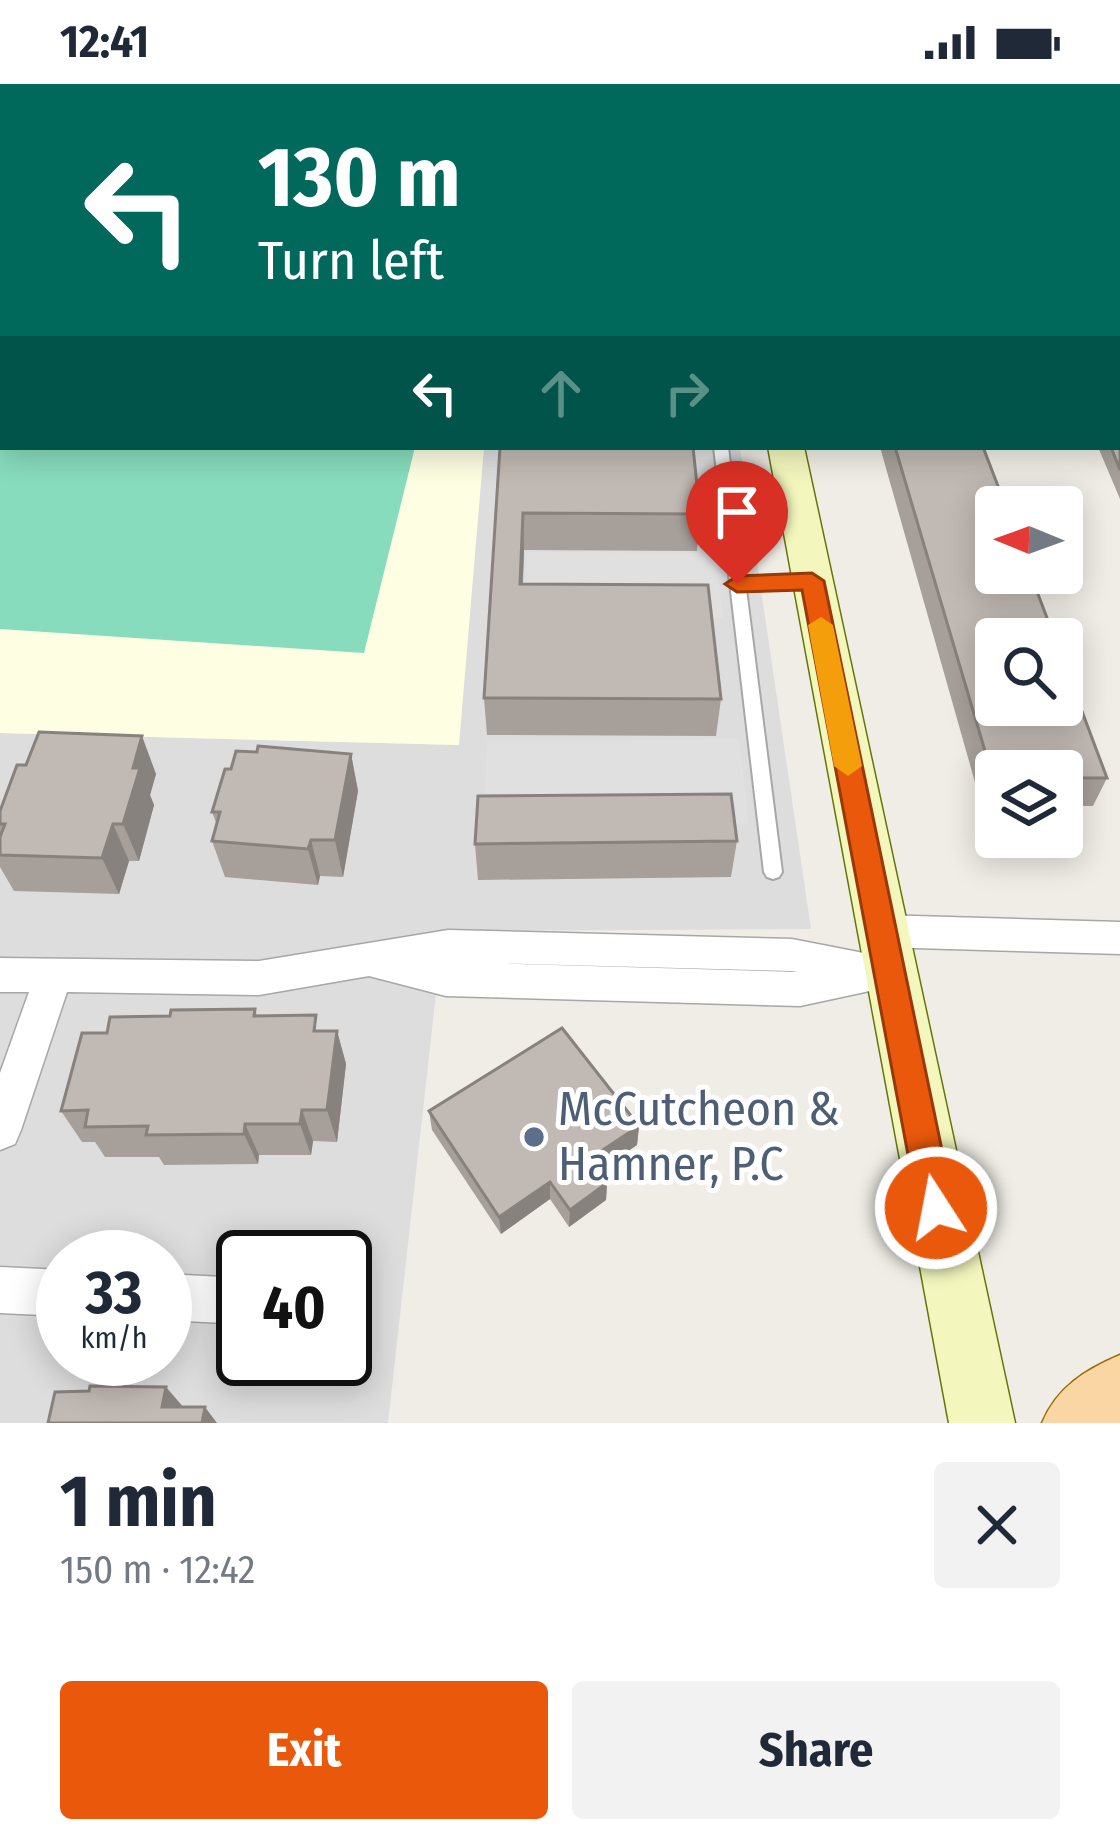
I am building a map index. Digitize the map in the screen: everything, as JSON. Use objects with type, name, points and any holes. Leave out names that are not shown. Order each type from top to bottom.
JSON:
[{"type":"main road","points":[[1079,1423],[1120,1392]]},
{"type":"street","points":[[787,450],[982,1423]]},
{"type":"street","points":[[0,975],[260,978],[366,960],[446,979],[800,989],[885,953],[1120,938]]},
{"type":"street","points":[[0,1130],[54,976]]},
{"type":"street","points":[[0,1290],[36,1292]]},
{"type":"lane","points":[[721,450],[773,872]]},
{"type":"lane","points":[[737,584],[812,581]]},
{"type":"shaded area","points":[[0,450],[484,450],[459,745],[0,733]]},
{"type":"shaded area","points":[[484,450],[740,450],[811,929],[443,931],[388,1423],[0,1423],[0,733],[458,745]]},
{"type":"shaded area","points":[[527,552],[716,553],[723,618],[525,617]]},
{"type":"shaded area","points":[[739,739],[749,824],[484,825],[487,740]]},
{"type":"green space","points":[[0,450],[414,450],[364,653],[0,629]]},
{"type":"building","points":[[500,450],[693,450],[700,514],[523,513],[520,584],[708,585],[721,699],[484,698]]},
{"type":"building","points":[[896,450],[984,450],[998,486],[975,486],[975,594],[1038,594],[1047,618],[975,618],[975,717]]},
{"type":"building","points":[[1083,714],[1107,778],[1083,778],[1083,750],[985,750],[978,726],[1083,726]]},
{"type":"building","points":[[39,732],[142,736],[133,768],[140,768],[123,824],[113,824],[102,858],[0,855],[5,824],[0,824],[0,811],[17,765],[26,765]]},
{"type":"building","points":[[258,746],[351,754],[335,840],[311,840],[308,849],[212,841],[220,812],[212,812],[225,769],[231,769],[236,751],[257,752]]},
{"type":"building","points":[[731,794],[737,841],[475,844],[478,796]]},
{"type":"building","points":[[255,1009],[254,1016],[316,1015],[314,1031],[337,1031],[327,1110],[302,1110],[300,1124],[245,1124],[244,1134],[146,1135],[148,1126],[85,1127],[88,1110],[61,1111],[82,1033],[107,1033],[110,1017],[170,1016],[171,1010]]},
{"type":"building","name":"McCutcheon & Hamner, P.C","points":[[562,1028],[639,1126],[589,1159],[607,1183],[570,1210],[550,1182],[499,1217],[429,1111]]},
{"type":"building","points":[[90,1386],[166,1387],[162,1407],[205,1407],[202,1423],[48,1423],[55,1392],[89,1391]]},
{"type":"slow traffic","points":[[821,625],[848,766]]},
{"type":"place","name":"McCutcheon & Hamner, P.C","points":[[534,1137]]},
{"type":"route","points":[[737,584],[812,581],[936,1208]]}]
